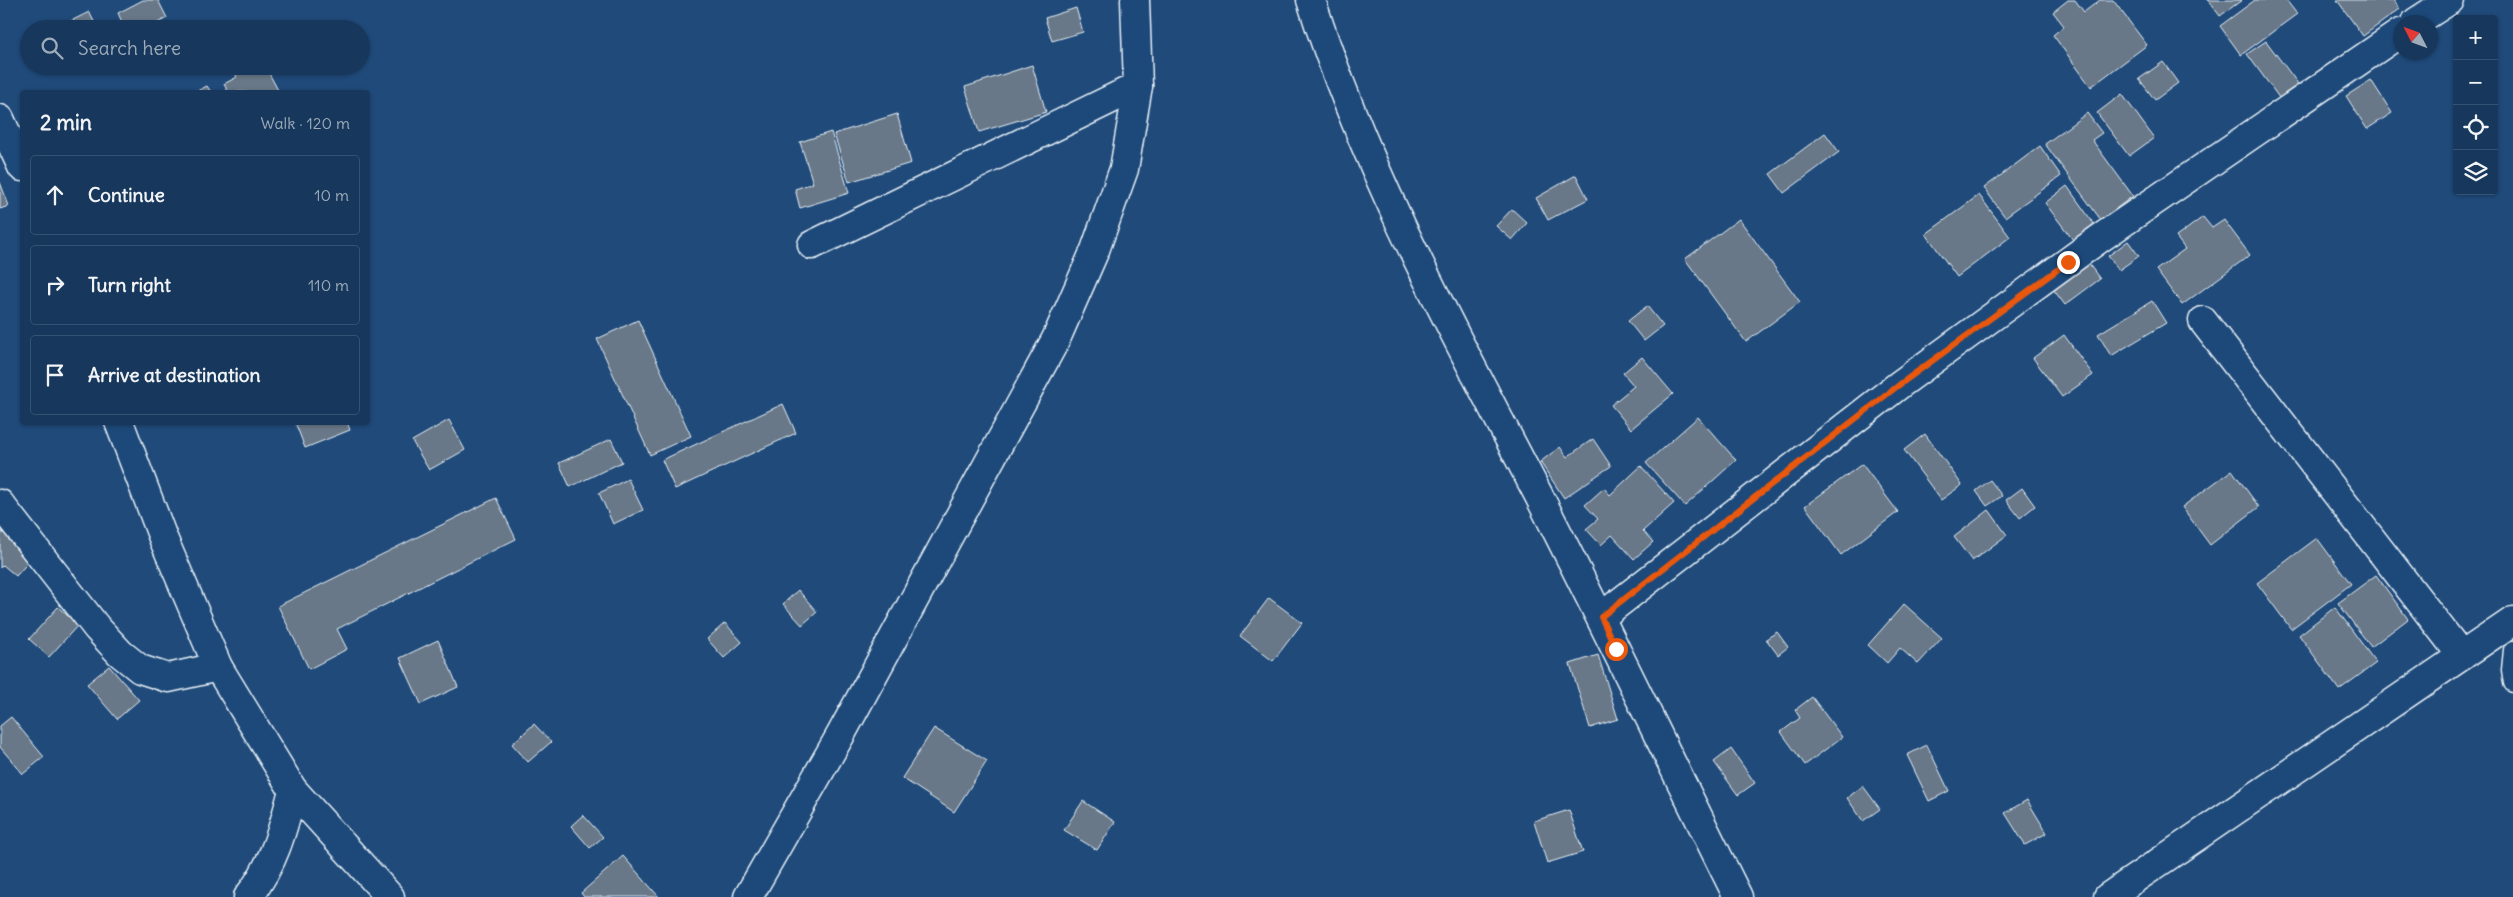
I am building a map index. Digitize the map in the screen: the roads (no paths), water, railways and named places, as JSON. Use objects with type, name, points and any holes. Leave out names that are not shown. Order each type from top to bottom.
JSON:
[{"type":"street","points":[[748,897],[840,736],[1056,339],[1095,250],[1124,169],[1138,86],[1135,0]]},
{"type":"street","points":[[1311,0],[1362,142],[1428,282],[1601,617],[1738,897]]},
{"type":"street","points":[[2427,15],[2450,0]]},
{"type":"street","points":[[1601,617],[1899,385],[2098,239],[2393,38]]},
{"type":"street","points":[[812,245],[1138,86]]},
{"type":"street","points":[[0,119],[20,164]]},
{"type":"street","points":[[2204,321],[2462,656]]},
{"type":"street","points":[[120,425],[163,538],[218,667],[293,790],[390,897]]},
{"type":"street","points":[[0,504],[97,628],[120,653],[140,669],[168,678],[218,667]]},
{"type":"street","points":[[2108,897],[2513,621]]},
{"type":"street","points":[[256,892],[280,842],[293,790]]},
{"type":"lane","points":[[2513,650],[2511,670],[2513,683]]}]
